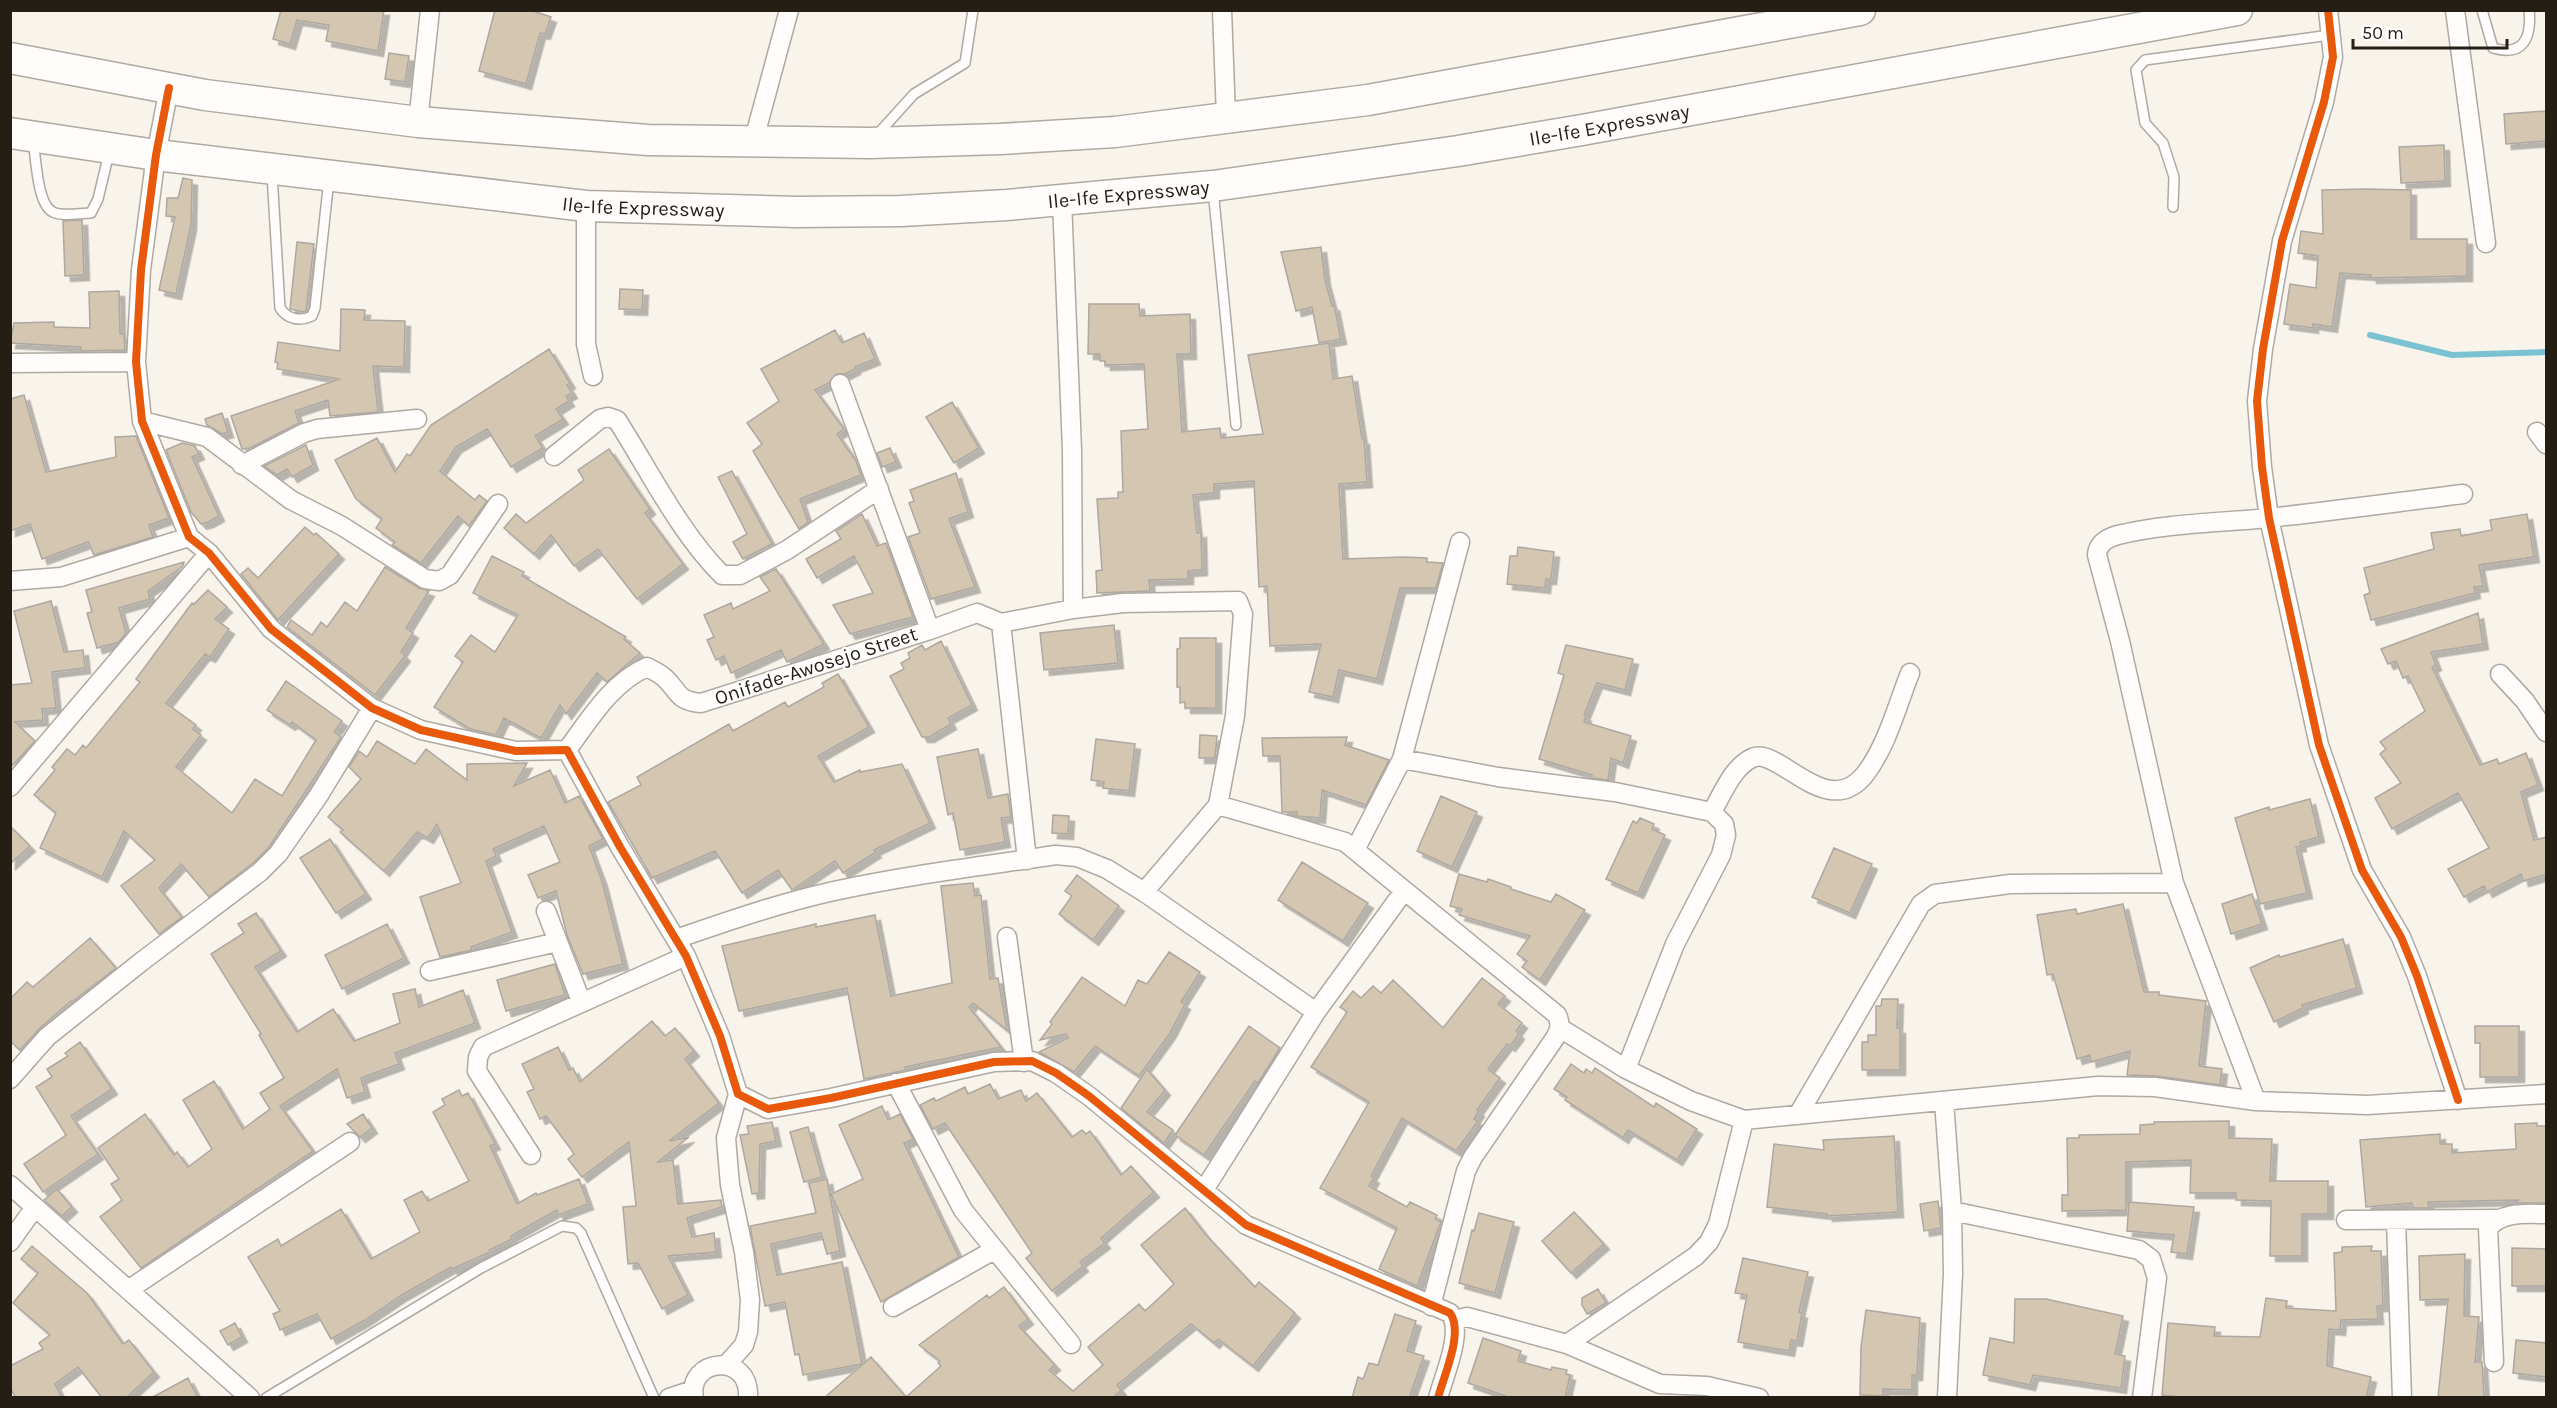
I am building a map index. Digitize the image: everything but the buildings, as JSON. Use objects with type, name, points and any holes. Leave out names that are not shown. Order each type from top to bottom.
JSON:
[{"type":"highway","name":"Ile-Ife Expressway","points":[[22,136],[156,155],[586,206],[798,212],[901,211],[1062,200],[1213,186],[1582,130],[2237,10]]},
{"type":"highway","points":[[10,58],[169,88],[306,109],[418,122],[648,140],[870,143],[1000,139],[1115,132],[1368,100],[1853,11]]},
{"type":"street","points":[[418,122],[430,10]]},
{"type":"street","points":[[753,143],[789,10]]},
{"type":"street","points":[[1222,10],[1226,117]]},
{"type":"street","points":[[2328,10],[2333,57],[2326,90],[2282,241],[2263,349],[2258,401],[2262,467],[2269,518],[2319,745],[2362,870],[2401,936],[2417,976],[2458,1100]]},
{"type":"street","points":[[2456,10],[2486,243]]},
{"type":"street","points":[[169,88],[156,155],[141,270],[136,362],[142,422],[189,537],[209,553],[272,629],[372,708],[421,730],[516,751],[567,750],[620,847],[686,956],[720,1036],[738,1094],[726,1138],[730,1185],[744,1252],[750,1300],[748,1332],[744,1345],[727,1364]]},
{"type":"street","points":[[1062,200],[1072,450],[1073,609]]},
{"type":"street","points":[[586,206],[586,344],[593,376]]},
{"type":"street","points":[[10,363],[136,362]]},
{"type":"street","points":[[840,384],[930,630]]},
{"type":"street","points":[[554,456],[600,419],[608,417],[617,420],[683,526],[708,561],[722,574],[740,575],[787,550],[879,489]]},
{"type":"street","points":[[242,465],[304,433],[417,419]]},
{"type":"street","points":[[142,422],[207,436],[242,465],[291,500],[342,526],[425,579],[440,581],[450,575],[498,504]]},
{"type":"street","points":[[2256,1101],[2174,883],[2120,641],[2097,555],[2098,547],[2103,541],[2116,535],[2463,494]]},
{"type":"street","points":[[10,580],[62,578],[189,537]]},
{"type":"street","points":[[1355,850],[1402,759],[1460,542]]},
{"type":"street","points":[[10,788],[209,553]]},
{"type":"street","points":[[1027,860],[1001,623],[1073,609],[1153,600],[1239,601],[1243,614],[1235,716],[1218,805],[1144,892]]},
{"type":"street","name":"Onifade-Awosejo Street","points":[[567,750],[603,700],[634,673],[647,667],[662,675],[679,697],[690,702],[701,703],[977,613],[1001,623]]},
{"type":"street","points":[[1712,812],[1737,769],[1754,756],[1766,757],[1820,789],[1848,789],[1865,775],[1880,751],[1910,673]]},
{"type":"street","points":[[2500,674],[2525,701],[2547,732]]},
{"type":"street","points":[[10,1079],[47,1037],[260,872],[279,854],[319,795],[372,708]]},
{"type":"street","points":[[1402,759],[1498,777],[1615,792],[1712,812],[1724,824],[1726,835],[1721,855],[1675,944],[1626,1069]]},
{"type":"street","points":[[1218,805],[1345,842],[1557,1014],[1560,1028],[1626,1069],[1691,1101],[1744,1120],[2098,1086],[2155,1087],[2256,1101],[2367,1105],[2547,1094]]},
{"type":"street","points":[[676,939],[740,917],[833,891],[901,878],[1056,855],[1077,857],[1100,865],[1144,892],[1316,1012]]},
{"type":"street","points":[[1798,1115],[1921,904],[1935,894],[2010,884],[2174,883]]},
{"type":"street","points":[[1204,1190],[1316,1012],[1404,891]]},
{"type":"street","points":[[546,911],[581,1001]]},
{"type":"street","points":[[1007,937],[1024,1062]]},
{"type":"street","points":[[430,971],[558,942]]},
{"type":"street","points":[[531,1155],[477,1071],[478,1057],[483,1047],[581,1001],[686,956]]},
{"type":"street","points":[[1431,1306],[1466,1171],[1473,1157],[1560,1028]]},
{"type":"street","points":[[738,1094],[768,1109],[994,1062],[1032,1061],[1089,1096],[1246,1226],[1450,1313],[1455,1320],[1456,1333],[1438,1398]]},
{"type":"street","points":[[896,1083],[963,1210],[1071,1344]]},
{"type":"street","points":[[1944,1101],[1952,1211],[1953,1274],[1947,1398]]},
{"type":"street","points":[[1567,1344],[1696,1256],[1709,1242],[1718,1224],[1744,1120]]},
{"type":"street","points":[[128,1290],[350,1142]]},
{"type":"street","points":[[10,1185],[250,1398]]},
{"type":"street","points":[[10,1242],[35,1207]]},
{"type":"street","points":[[1952,1211],[2139,1250],[2151,1259],[2157,1278],[2142,1398]]},
{"type":"street","points":[[2346,1220],[2496,1219],[2514,1215],[2547,1214]]},
{"type":"street","points":[[2494,1362],[2488,1228],[2496,1219]]},
{"type":"street","points":[[2396,1220],[2402,1398]]},
{"type":"street","points":[[893,1307],[994,1250]]},
{"type":"street","points":[[1455,1320],[1467,1317],[1567,1344],[1660,1384],[1707,1386],[1759,1398]]},
{"type":"street","points":[[669,1398],[694,1394],[698,1375],[711,1366],[727,1364],[741,1372],[749,1386],[748,1398]]},
{"type":"lane","points":[[870,143],[914,94],[965,63],[973,10]]},
{"type":"lane","points":[[2482,10],[2493,48],[2505,52],[2521,47],[2526,39],[2530,25],[2529,10]]},
{"type":"lane","points":[[2173,207],[2174,177],[2163,143],[2145,123],[2136,70],[2145,60],[2330,36]]},
{"type":"lane","points":[[22,136],[42,201],[52,212],[91,213],[99,199],[110,148]]},
{"type":"lane","points":[[272,168],[280,308],[284,315],[294,319],[304,320],[312,316],[315,308],[330,176]]},
{"type":"lane","points":[[1213,186],[1236,425]]},
{"type":"lane","points":[[266,1398],[481,1268],[562,1226],[576,1228],[581,1233],[654,1398]]},
{"type":"waterway","points":[[2370,335],[2452,355],[2546,352]]},
{"type":"cycle path","points":[[2328,10],[2333,57],[2324,102],[2282,241],[2263,349],[2257,401],[2262,467],[2269,518],[2319,745],[2362,870],[2401,937],[2417,976],[2458,1100]]},
{"type":"cycle path","points":[[169,88],[156,155],[141,270],[136,362],[142,421],[189,537],[209,553],[271,629],[372,708],[421,730],[516,751],[567,750],[620,847],[686,956],[720,1036],[738,1094],[768,1109],[831,1098],[994,1062],[1032,1061],[1056,1073],[1089,1096],[1246,1225],[1450,1313],[1454,1321],[1454,1342],[1438,1398]]}]
